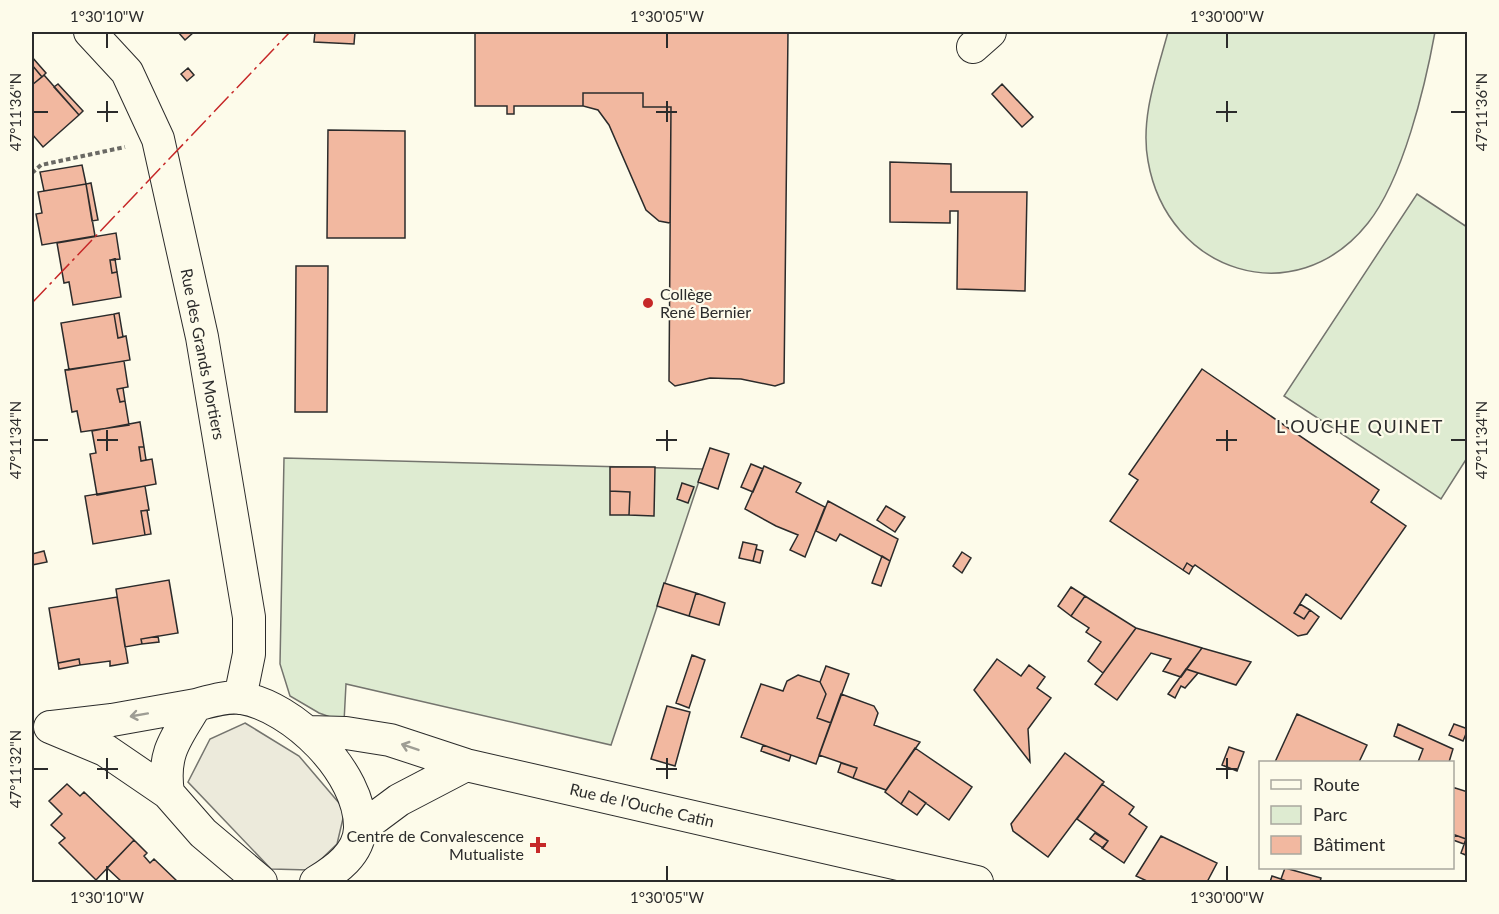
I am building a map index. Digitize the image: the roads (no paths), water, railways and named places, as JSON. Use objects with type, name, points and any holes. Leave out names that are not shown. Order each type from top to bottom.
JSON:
[{"type":"street","name":"Rue des Grands Mortiers","points":[[90,32],[127,72],[158,139],[202,337],[249,617],[249,654],[240,698]]},
{"type":"street","points":[[41,728],[112,720],[196,705],[219,698],[240,698],[267,706],[308,732],[345,778],[355,799],[360,829],[353,849],[339,868],[316,882]]},
{"type":"street","points":[[168,793],[165,770],[172,743],[196,705]]},
{"type":"street","points":[[41,728],[105,750],[168,793],[203,833],[261,882]]},
{"type":"street","name":"Rue de l'Ouche Catin","points":[[308,732],[346,733],[390,740],[466,765],[977,882]]},
{"type":"street","points":[[360,829],[399,800],[466,765]]},
{"type":"place","name":"Collège René Bernier","points":[[648,303]]},
{"type":"place","name":"Centre de Convalescence Mutualiste","points":[[538,845]]},
{"type":"district","name":"L'OUCHE QUINET","points":[[1360,427]]}]
